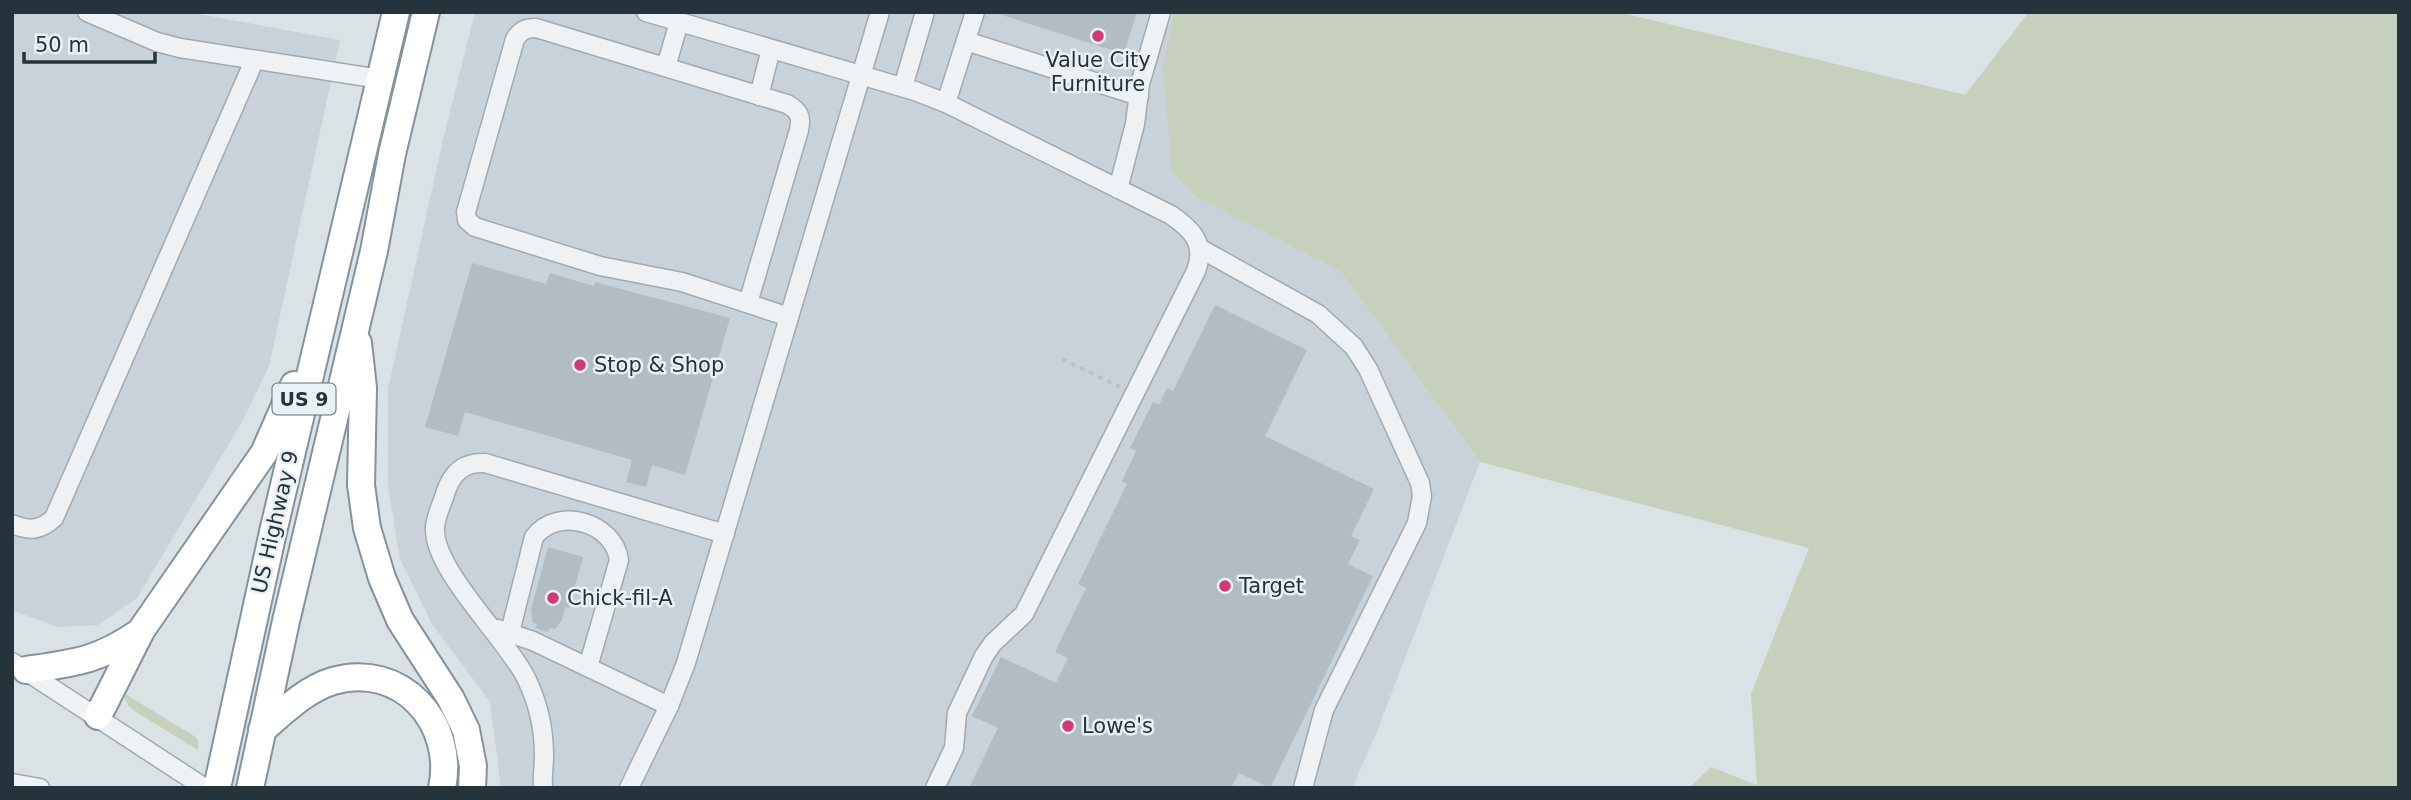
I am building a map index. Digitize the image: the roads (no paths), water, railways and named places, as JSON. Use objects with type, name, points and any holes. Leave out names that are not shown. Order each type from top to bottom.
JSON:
[{"type":"highway","name":"US Highway 9","points":[[217,788],[270,545],[396,12]]},
{"type":"highway","name":"US Highway 9","points":[[250,788],[374,251],[426,12]]},
{"type":"highway","points":[[98,716],[140,632],[264,453],[323,319]]},
{"type":"highway","points":[[356,323],[363,388],[361,485],[367,528],[382,578],[400,620],[451,699],[466,730],[472,766],[472,788]]},
{"type":"highway","points":[[17,670],[84,661],[116,648],[140,632]]},
{"type":"highway","points":[[262,730],[300,698],[334,680],[373,678],[393,684],[420,703],[438,731],[445,764],[442,788]]},
{"type":"street","points":[[87,12],[157,42],[254,61],[380,79]]},
{"type":"street","points":[[646,12],[861,75],[946,103],[1178,220],[1198,240],[1200,260],[1196,271],[1022,618],[993,643],[984,656],[957,713],[951,756],[935,788]]},
{"type":"street","points":[[629,788],[686,663],[880,12]]},
{"type":"street","points":[[903,88],[925,12]]},
{"type":"street","points":[[946,103],[975,12]]},
{"type":"street","points":[[1118,189],[1136,124],[1139,96],[1161,12]]},
{"type":"street","points":[[666,68],[679,22]]},
{"type":"street","points":[[748,303],[802,119],[799,113],[787,104],[536,28],[527,28],[520,32],[515,40],[466,212],[467,220],[475,227],[600,266],[659,276],[789,317]]},
{"type":"street","points":[[966,41],[1139,96]]},
{"type":"street","points":[[759,96],[771,49]]},
{"type":"street","points":[[12,524],[30,530],[46,526],[54,518],[254,61]]},
{"type":"street","points":[[1200,250],[1318,314],[1354,347],[1368,369],[1420,483],[1422,496],[1417,523],[1324,710],[1303,788]]},
{"type":"street","points":[[543,788],[544,743],[538,709],[525,676],[455,580],[436,535],[435,526],[455,472],[473,463],[485,463],[725,534]]},
{"type":"street","points":[[509,632],[534,537],[548,523],[561,520],[588,524],[610,539],[617,550],[619,560],[588,667]]},
{"type":"street","points":[[491,628],[509,632],[668,706]]},
{"type":"street","points":[[17,670],[98,716],[205,788]]},
{"type":"street","points":[[12,783],[40,788]]},
{"type":"place","name":"Value City Furniture","points":[[1098,36]]},
{"type":"place","name":"Stop & Shop","points":[[580,365]]},
{"type":"place","name":"Target","points":[[1225,586]]},
{"type":"place","name":"Chick-fil-A","points":[[553,598]]},
{"type":"place","name":"Lowe's","points":[[1068,726]]}]
